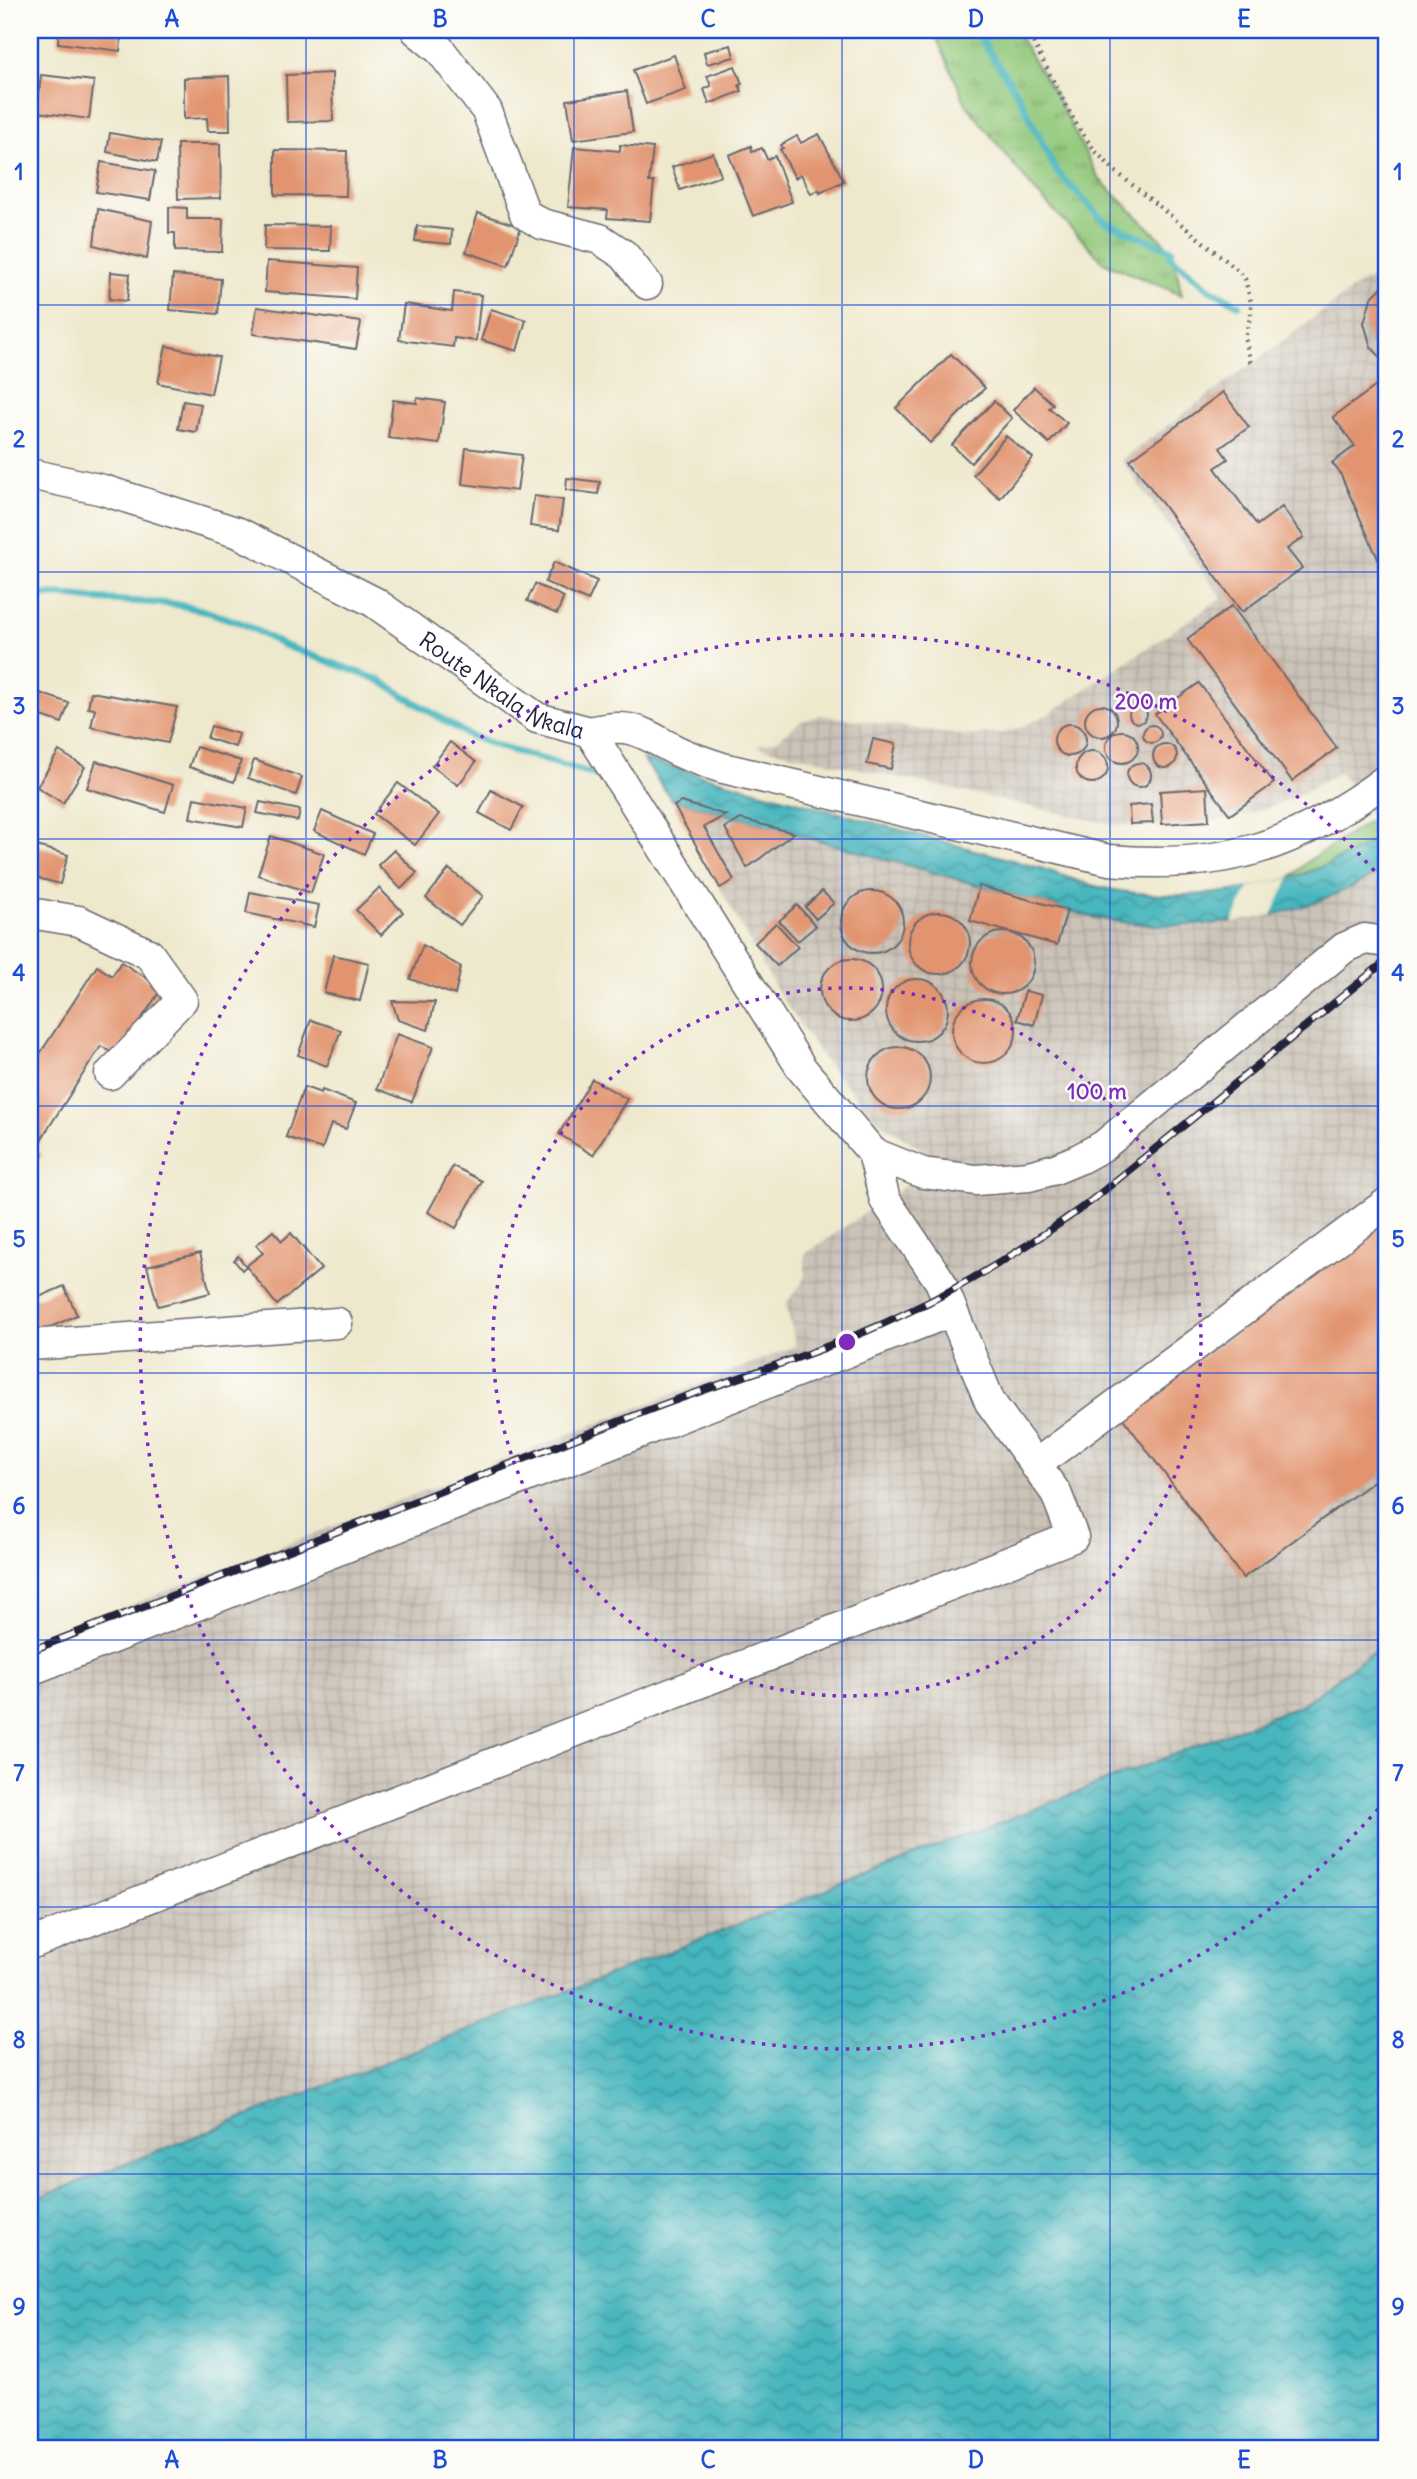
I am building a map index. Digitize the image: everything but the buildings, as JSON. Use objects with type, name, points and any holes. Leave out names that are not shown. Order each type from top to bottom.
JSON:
[{"type":"street","points":[[416,30],[440,50],[487,111],[524,214],[542,224],[600,239],[624,255],[647,284]]},
{"type":"street","name":"Route Nkala Nkala","points":[[30,474],[103,490],[239,533],[374,602],[537,718],[590,732],[802,1069],[873,1153]]},
{"type":"street","points":[[590,732],[620,727],[635,729],[696,759],[723,768],[1108,860],[1145,863],[1218,858],[1254,850],[1309,830],[1360,800],[1387,779]]},
{"type":"street","points":[[30,914],[79,922],[149,954],[182,1000],[110,1074]]},
{"type":"street","points":[[873,1153],[923,1173],[949,1178],[1003,1180],[1055,1169],[1103,1146],[1344,948],[1365,939],[1387,942]]},
{"type":"street","points":[[30,1944],[1073,1537],[1056,1493],[990,1402],[940,1281],[885,1200],[873,1153]]},
{"type":"street","points":[[1035,1465],[1387,1203]]},
{"type":"street","points":[[30,1670],[952,1311]]},
{"type":"street","points":[[30,1345],[337,1323]]},
{"type":"path","points":[[1027,30],[1079,129],[1096,152],[1115,171],[1230,261],[1245,279],[1251,302],[1245,338],[1251,364]]},
{"type":"shaded area","points":[[1387,272],[1387,810],[1375,819],[1339,772],[1293,798],[1244,816],[1180,827],[1114,825],[756,746],[778,740],[799,722],[821,715],[965,736],[999,734],[1017,729],[1050,713],[1222,598],[1121,460],[1361,283]]},
{"type":"shaded area","points":[[671,799],[1095,918],[1133,924],[1210,926],[1253,920],[1287,912],[1361,884],[1387,869],[1387,1641],[1303,1704],[30,2201],[30,1644],[796,1346],[786,1304],[805,1278],[805,1254],[918,1177],[928,1153],[878,1121],[824,1060],[776,989]]},
{"type":"green space","points":[[933,30],[1015,30],[1057,98],[1099,179],[1172,250],[1182,295],[1105,263],[1033,189],[966,104]]},
{"type":"green space","points":[[1387,810],[1387,831],[1340,858],[1290,878],[1308,861]]},
{"type":"water","points":[[643,759],[1024,863],[1103,888],[1177,895],[1251,888],[1322,867],[1356,851],[1387,831],[1387,869],[1317,902],[1246,920],[1172,925],[1095,918],[671,799]]},
{"type":"water","points":[[1387,1641],[1387,2449],[30,2449],[30,2201],[1303,1704]]},
{"type":"pier","points":[[1290,878],[1271,916],[1232,923],[1249,888]]},
{"type":"waterway","points":[[975,30],[1019,96],[1056,171],[1105,222],[1172,250],[1170,256],[1210,289],[1239,305]]},
{"type":"waterway","points":[[30,595],[174,604],[202,610],[244,624],[283,645],[379,680],[468,735],[607,778]]},
{"type":"railway","points":[[30,1651],[669,1402],[837,1343],[927,1303],[999,1263],[1091,1201],[1387,960]]}]
